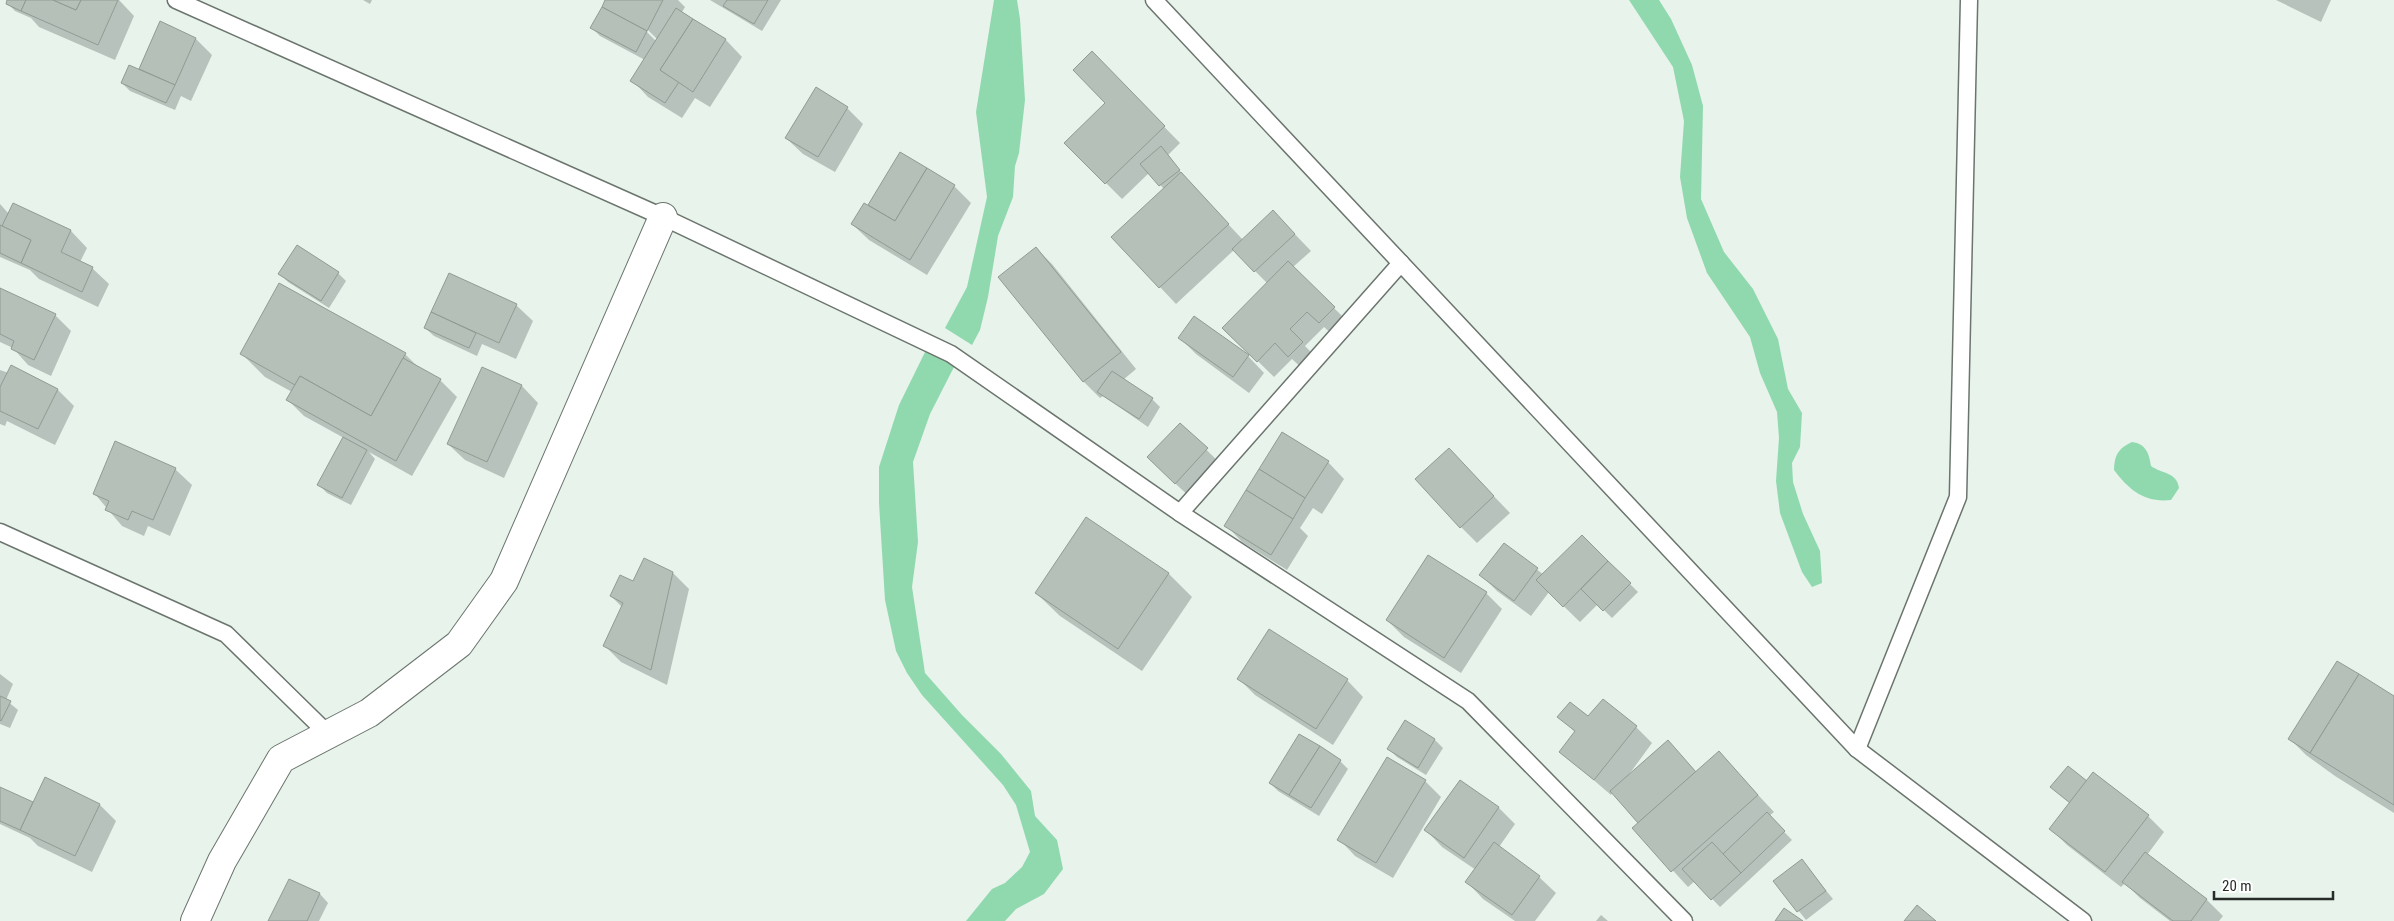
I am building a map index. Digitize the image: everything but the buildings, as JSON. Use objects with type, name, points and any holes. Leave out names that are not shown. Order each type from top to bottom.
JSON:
[{"type":"street","points":[[194,921],[222,861],[281,759],[369,713],[459,644],[504,581],[663,218]]},
{"type":"lane","points":[[176,0],[663,218],[951,354],[1180,513],[1468,701],[1684,921]]},
{"type":"lane","points":[[1154,0],[1857,749],[2083,921]]},
{"type":"lane","points":[[1857,749],[1958,497],[1969,0]]},
{"type":"lane","points":[[1180,513],[1401,263]]},
{"type":"lane","points":[[0,532],[226,634],[328,734]]},
{"type":"shaded area","points":[[994,0],[1017,0],[1025,100],[1019,153],[1015,166],[1013,197],[998,236],[988,297],[980,330],[972,345],[945,328],[967,287],[987,197],[976,112]]},
{"type":"shaded area","points":[[1629,0],[1659,0],[1671,19],[1692,65],[1703,106],[1701,199],[1724,252],[1753,289],[1778,339],[1788,389],[1802,413],[1800,447],[1792,463],[1793,482],[1803,514],[1820,551],[1822,583],[1812,587],[1802,572],[1780,513],[1776,481],[1779,438],[1777,412],[1760,373],[1750,337],[1707,273],[1687,218],[1680,177],[1684,121],[1673,67]]},
{"type":"shaded area","points":[[928,346],[955,365],[930,414],[913,462],[918,542],[912,587],[925,673],[962,715],[1001,754],[1031,791],[1035,816],[1057,840],[1063,869],[1044,894],[1016,909],[1005,921],[966,921],[992,889],[1005,883],[1022,867],[1030,852],[1016,805],[1003,785],[922,695],[907,673],[896,651],[885,600],[879,503],[879,467],[899,405]]},
{"type":"shaded area","points":[[2132,442],[2144,447],[2151,466],[2172,476],[2178,483],[2179,488],[2171,500],[2153,499],[2138,494],[2114,470],[2118,453],[2123,447]]}]
